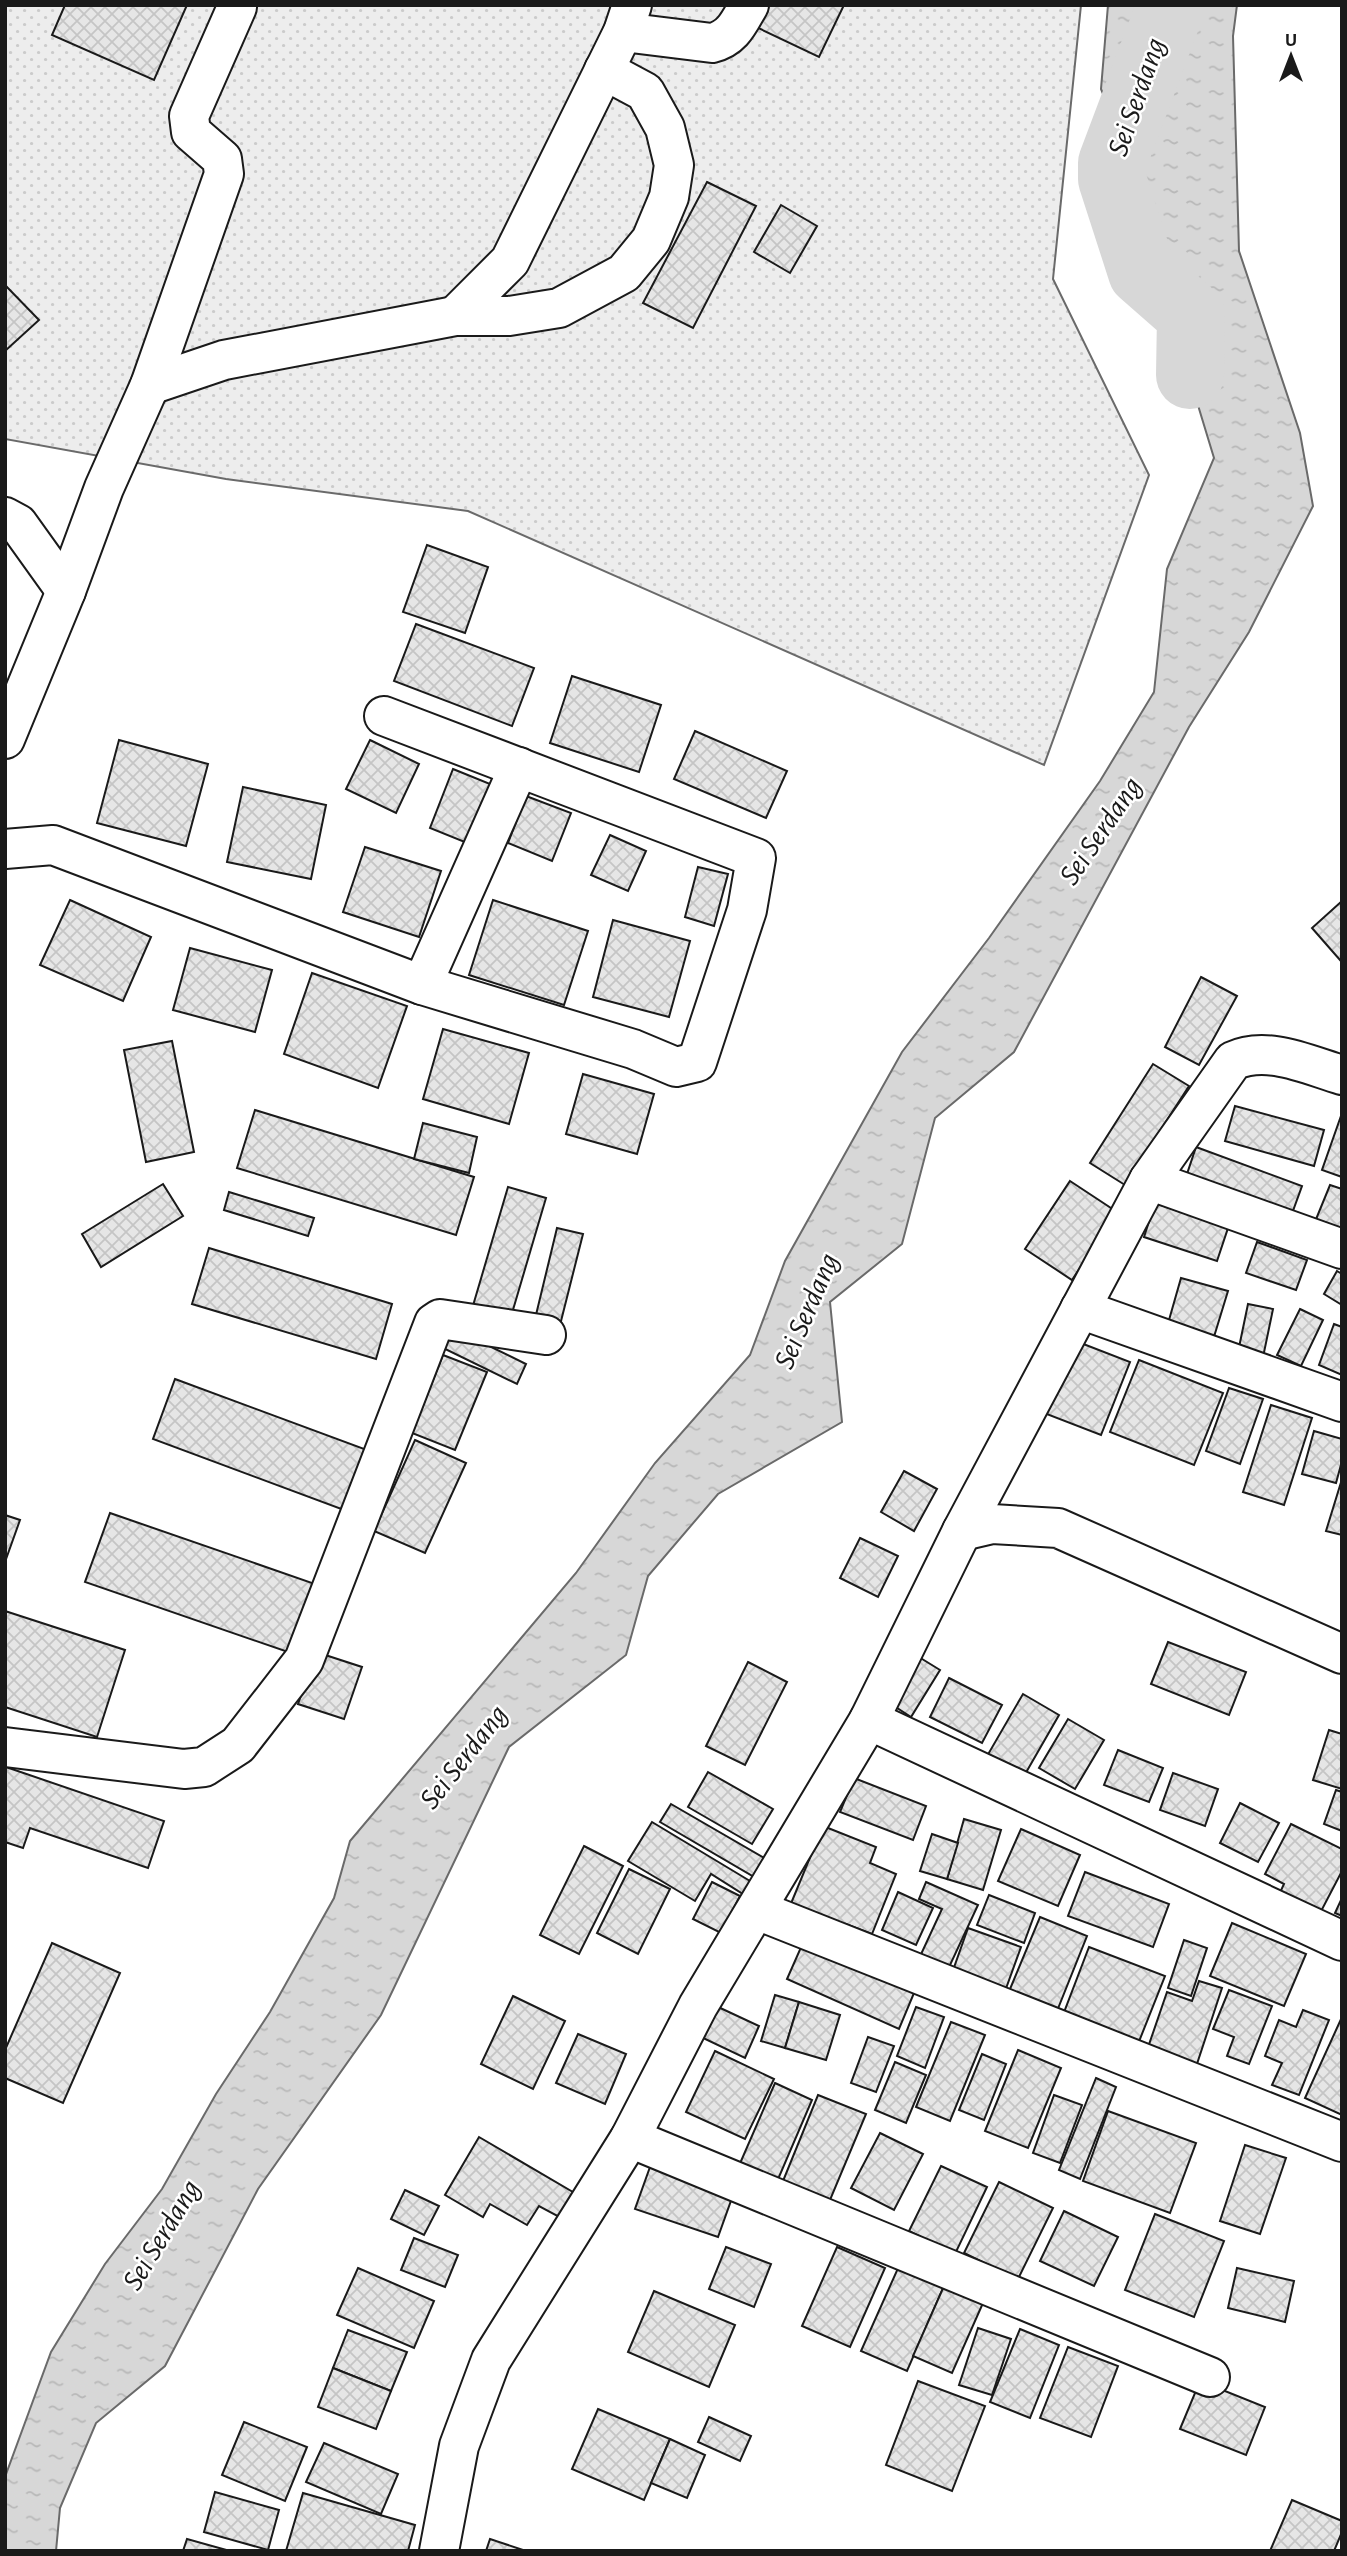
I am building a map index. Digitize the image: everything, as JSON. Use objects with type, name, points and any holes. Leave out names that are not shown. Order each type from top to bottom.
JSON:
[{"type":"street","points":[[455,316],[510,261],[628,19],[712,43],[725,40],[732,33],[749,5]]},
{"type":"street","points":[[5,739],[66,592],[104,488],[150,385],[224,174],[222,159],[191,132],[189,116],[237,7]]},
{"type":"street","points":[[150,385],[223,359],[455,316],[509,316],[559,308],[624,272],[651,240],[669,197],[674,165],[665,128],[645,92],[604,70]]},
{"type":"street","points":[[5,517],[18,524],[66,592]]},
{"type":"street","points":[[5,849],[53,845],[422,985],[633,1049],[676,1067],[697,1062],[747,910],[756,858],[384,716]]},
{"type":"street","points":[[422,985],[519,767]]},
{"type":"street","points":[[439,2551],[459,2446],[491,2360],[630,2138],[698,2006],[870,1720],[962,1531],[1149,1180],[1233,1061],[1244,1056],[1266,1054],[1342,1075]]},
{"type":"street","points":[[1149,1180],[1342,1249]]},
{"type":"street","points":[[1080,1309],[1342,1402]]},
{"type":"street","points":[[5,1747],[184,1769],[204,1767],[221,1759],[250,1732],[304,1660],[434,1323],[440,1320],[546,1335]]},
{"type":"street","points":[[962,1531],[992,1524],[1058,1528],[1342,1654]]},
{"type":"street","points":[[870,1720],[1342,1941]]},
{"type":"street","points":[[757,1910],[1342,2142]]},
{"type":"street","points":[[630,2138],[1210,2377]]},
{"type":"shaded area","points":[[5,5],[1081,5],[1053,279],[1149,475],[1044,765],[468,511],[226,479],[5,439]]},
{"type":"water","points":[[1108,5],[1237,5],[1233,36],[1239,251],[1300,433],[1313,506],[1249,632],[1189,727],[1014,1052],[935,1118],[902,1244],[830,1302],[842,1422],[718,1494],[648,1576],[626,1655],[509,1747],[381,2015],[258,2189],[165,2366],[96,2423],[60,2508],[56,2551],[5,2551],[5,2477],[51,2352],[105,2264],[162,2189],[216,2094],[270,2012],[334,1898],[350,1841],[576,1573],[655,1463],[750,1355],[785,1261],[902,1052],[989,938],[1100,781],[1154,692],[1167,569],[1214,458],[1173,323],[1132,165],[1101,89]]},
{"type":"building","points":[[65,5],[187,5],[154,80],[52,35]]},
{"type":"building","points":[[762,5],[844,5],[819,57],[752,25]]},
{"type":"building","points":[[707,182],[756,206],[693,328],[643,303]]},
{"type":"building","points":[[781,205],[817,226],[790,273],[754,252]]},
{"type":"building","points":[[5,285],[39,320],[5,351]]},
{"type":"building","points":[[427,545],[488,567],[465,633],[403,612]]},
{"type":"building","points":[[416,624],[534,668],[512,726],[394,681]]},
{"type":"building","points":[[572,676],[661,705],[639,772],[550,743]]},
{"type":"building","points":[[695,731],[787,771],[766,818],[674,779]]},
{"type":"building","points":[[119,740],[208,764],[186,846],[97,823]]},
{"type":"building","points":[[370,740],[419,764],[396,813],[346,789]]},
{"type":"building","points":[[453,769],[495,786],[472,845],[430,828]]},
{"type":"building","points":[[243,787],[326,805],[311,879],[227,862]]},
{"type":"building","points":[[526,796],[571,813],[552,861],[508,843]]},
{"type":"building","points":[[610,835],[646,851],[628,891],[591,875]]},
{"type":"building","points":[[365,847],[441,871],[419,937],[343,912]]},
{"type":"building","points":[[698,867],[728,874],[714,926],[685,917]]},
{"type":"building","points":[[70,900],[151,937],[123,1001],[40,965]]},
{"type":"building","points":[[493,900],[588,931],[564,1005],[469,975]]},
{"type":"building","points":[[1342,901],[1342,958],[1340,960],[1312,928]]},
{"type":"building","points":[[613,920],[690,941],[669,1017],[593,997]]},
{"type":"building","points":[[190,948],[272,970],[255,1032],[173,1010]]},
{"type":"building","points":[[312,973],[407,1006],[378,1088],[284,1054]]},
{"type":"building","points":[[1201,977],[1237,996],[1199,1065],[1165,1047]]},
{"type":"building","points":[[443,1029],[529,1053],[509,1124],[423,1099]]},
{"type":"building","points":[[172,1041],[194,1152],[146,1162],[124,1050]]},
{"type":"building","points":[[1153,1064],[1189,1086],[1125,1185],[1090,1163]]},
{"type":"building","points":[[583,1074],[654,1094],[637,1154],[566,1134]]},
{"type":"building","points":[[1235,1106],[1324,1130],[1314,1166],[1225,1141]]},
{"type":"building","points":[[255,1110],[474,1177],[456,1235],[237,1168]]},
{"type":"building","points":[[1342,1113],[1342,1177],[1322,1170]]},
{"type":"building","points":[[423,1123],[477,1137],[469,1173],[414,1159]]},
{"type":"building","points":[[1196,1147],[1302,1186],[1290,1219],[1185,1180]]},
{"type":"building","points":[[1070,1181],[1117,1212],[1072,1280],[1025,1249]]},
{"type":"building","points":[[163,1184],[183,1216],[101,1267],[82,1234]]},
{"type":"building","points":[[1330,1185],[1342,1189],[1342,1241],[1312,1229]]},
{"type":"building","points":[[508,1187],[546,1198],[510,1320],[472,1309]]},
{"type":"building","points":[[229,1192],[314,1218],[308,1236],[224,1210]]},
{"type":"building","points":[[1155,1203],[1228,1228],[1217,1261],[1144,1237]]},
{"type":"building","points":[[557,1228],[583,1234],[560,1325],[535,1319]]},
{"type":"building","points":[[1257,1242],[1307,1260],[1296,1290],[1246,1273]]},
{"type":"building","points":[[209,1248],[392,1304],[376,1359],[192,1304]]},
{"type":"building","points":[[1337,1271],[1342,1274],[1342,1305],[1324,1294]]},
{"type":"building","points":[[1181,1278],[1228,1291],[1213,1340],[1167,1327]]},
{"type":"building","points":[[1248,1304],[1273,1309],[1262,1362],[1237,1357]]},
{"type":"building","points":[[1300,1309],[1323,1320],[1301,1366],[1277,1355]]},
{"type":"building","points":[[1334,1324],[1342,1327],[1342,1375],[1319,1365]]},
{"type":"building","points":[[446,1325],[526,1364],[517,1384],[437,1345]]},
{"type":"building","points":[[1073,1340],[1130,1362],[1101,1435],[1044,1413]]},
{"type":"building","points":[[443,1355],[487,1372],[455,1450],[412,1433]]},
{"type":"building","points":[[1139,1360],[1223,1393],[1194,1465],[1110,1432]]},
{"type":"building","points":[[175,1379],[367,1450],[344,1510],[153,1439]]},
{"type":"building","points":[[1229,1388],[1263,1399],[1240,1464],[1206,1451]]},
{"type":"building","points":[[1271,1405],[1312,1418],[1284,1505],[1243,1492]]},
{"type":"building","points":[[1314,1431],[1342,1439],[1342,1461],[1336,1483],[1302,1474]]},
{"type":"building","points":[[415,1440],[466,1463],[425,1553],[374,1531]]},
{"type":"building","points":[[904,1471],[937,1489],[914,1531],[881,1512]]},
{"type":"building","points":[[1342,1479],[1342,1535],[1326,1531]]},
{"type":"building","points":[[110,1513],[315,1584],[291,1653],[85,1582]]},
{"type":"building","points":[[5,1515],[20,1520],[5,1562]]},
{"type":"building","points":[[860,1538],[898,1556],[878,1597],[840,1578]]},
{"type":"building","points":[[5,1611],[125,1650],[97,1737],[5,1707]]},
{"type":"building","points":[[1168,1642],[1246,1672],[1229,1715],[1151,1684]]},
{"type":"building","points":[[316,1652],[362,1667],[344,1719],[298,1704]]},
{"type":"building","points":[[914,1654],[940,1670],[911,1717],[885,1700]]},
{"type":"building","points":[[748,1662],[787,1682],[745,1765],[706,1746]]},
{"type":"building","points":[[949,1678],[1002,1705],[982,1743],[930,1717]]},
{"type":"building","points":[[1023,1694],[1059,1715],[1020,1783],[983,1763]]},
{"type":"building","points":[[1068,1719],[1104,1740],[1075,1789],[1039,1768]]},
{"type":"building","points":[[1329,1730],[1342,1734],[1342,1789],[1313,1780]]},
{"type":"building","points":[[1118,1750],[1163,1768],[1149,1802],[1104,1785]]},
{"type":"building","points":[[6,1767],[164,1821],[148,1868],[30,1828],[23,1848],[5,1842]]},
{"type":"building","points":[[708,1772],[773,1809],[752,1844],[688,1807]]},
{"type":"building","points":[[1173,1773],[1218,1789],[1205,1826],[1160,1810]]},
{"type":"building","points":[[854,1778],[926,1806],[913,1840],[840,1812]]},
{"type":"building","points":[[1336,1790],[1342,1792],[1342,1831],[1324,1824]]},
{"type":"building","points":[[1240,1803],[1279,1823],[1258,1862],[1220,1843]]},
{"type":"building","points":[[671,1804],[766,1859],[756,1878],[660,1822]]},
{"type":"building","points":[[964,1819],[1001,1830],[983,1890],[947,1879]]},
{"type":"building","points":[[652,1822],[750,1881],[743,1894],[711,1874],[695,1901],[628,1861]]},
{"type":"building","points":[[1291,1824],[1342,1849],[1342,1871],[1317,1919],[1277,1899],[1284,1884],[1265,1874]]},
{"type":"building","points":[[823,1826],[876,1847],[870,1863],[896,1874],[872,1934],[846,1924],[840,1939],[785,1918]]},
{"type":"building","points":[[1021,1829],[1080,1855],[1058,1906],[998,1881]]},
{"type":"building","points":[[932,1834],[958,1843],[947,1879],[920,1871]]},
{"type":"building","points":[[584,1846],[623,1866],[579,1954],[540,1935]]},
{"type":"building","points":[[629,1869],[670,1889],[638,1954],[597,1933]]},
{"type":"building","points":[[1085,1872],[1169,1904],[1153,1947],[1068,1916]]},
{"type":"building","points":[[712,1882],[740,1896],[721,1933],[693,1919]]},
{"type":"building","points":[[926,1882],[978,1905],[944,1978],[916,1965],[942,1909],[919,1899]]},
{"type":"building","points":[[898,1892],[933,1908],[916,1945],[882,1930]]},
{"type":"building","points":[[989,1895],[1035,1913],[1024,1943],[977,1925]]},
{"type":"building","points":[[1342,1898],[1342,1916],[1335,1913]]},
{"type":"building","points":[[1040,1917],[1087,1936],[1053,2021],[1005,2001]]},
{"type":"building","points":[[1232,1923],[1306,1954],[1284,2006],[1210,1976]]},
{"type":"building","points":[[968,1928],[1021,1947],[1004,1994],[951,1976]]},
{"type":"building","points":[[1184,1940],[1207,1948],[1191,1996],[1168,1988]]},
{"type":"building","points":[[52,1943],[120,1973],[63,2103],[5,2078],[5,2050]]},
{"type":"building","points":[[802,1945],[914,1993],[899,2029],[787,1979]]},
{"type":"building","points":[[1089,1947],[1165,1976],[1138,2044],[1063,2015]]},
{"type":"building","points":[[1199,1981],[1222,1988],[1193,2076],[1144,2059],[1167,1992],[1192,2001]]},
{"type":"building","points":[[1229,1990],[1272,2006],[1249,2064],[1227,2056],[1234,2037],[1213,2029]]},
{"type":"building","points":[[775,1995],[799,2002],[785,2048],[761,2041]]},
{"type":"building","points":[[513,1996],[565,2021],[533,2089],[481,2064]]},
{"type":"building","points":[[799,2002],[840,2015],[826,2060],[785,2048]]},
{"type":"building","points":[[716,2006],[759,2026],[745,2058],[701,2037]]},
{"type":"building","points":[[916,2007],[944,2017],[925,2068],[897,2056]]},
{"type":"building","points":[[1303,2010],[1329,2020],[1299,2095],[1272,2085],[1282,2063],[1265,2056],[1279,2020],[1296,2027]]},
{"type":"building","points":[[1342,2017],[1342,2115],[1305,2098]]},
{"type":"building","points":[[951,2022],[985,2035],[950,2121],[916,2107]]},
{"type":"building","points":[[578,2034],[626,2054],[605,2104],[556,2083]]},
{"type":"building","points":[[868,2037],[894,2046],[876,2092],[851,2083]]},
{"type":"building","points":[[1018,2050],[1061,2068],[1028,2148],[985,2131]]},
{"type":"building","points":[[715,2051],[774,2079],[745,2139],[686,2112]]},
{"type":"building","points":[[982,2054],[1006,2064],[984,2120],[959,2110]]},
{"type":"building","points":[[895,2062],[926,2075],[906,2123],[875,2110]]},
{"type":"building","points":[[1096,2078],[1116,2087],[1080,2179],[1059,2170]]},
{"type":"building","points":[[775,2083],[812,2100],[776,2184],[738,2168]]},
{"type":"building","points":[[818,2095],[866,2114],[830,2200],[783,2181]]},
{"type":"building","points":[[1054,2095],[1082,2105],[1060,2163],[1033,2153]]},
{"type":"building","points":[[1108,2111],[1196,2143],[1170,2213],[1083,2181]]},
{"type":"building","points":[[880,2133],[923,2154],[894,2210],[851,2188]]},
{"type":"building","points":[[479,2137],[578,2195],[563,2219],[539,2206],[527,2225],[490,2204],[483,2217],[445,2195]]},
{"type":"building","points":[[1245,2145],[1286,2158],[1260,2234],[1220,2221]]},
{"type":"building","points":[[941,2166],[987,2187],[955,2254],[909,2231]]},
{"type":"building","points":[[650,2167],[733,2195],[718,2237],[635,2209]]},
{"type":"building","points":[[999,2182],[1053,2208],[1018,2279],[964,2253]]},
{"type":"building","points":[[405,2190],[439,2206],[424,2235],[391,2219]]},
{"type":"building","points":[[1064,2211],[1118,2237],[1094,2286],[1040,2261]]},
{"type":"building","points":[[1155,2214],[1224,2241],[1194,2317],[1125,2290]]},
{"type":"building","points":[[414,2238],[458,2255],[445,2287],[401,2270]]},
{"type":"building","points":[[726,2247],[771,2264],[754,2307],[709,2289]]},
{"type":"building","points":[[837,2247],[885,2268],[850,2347],[802,2326]]},
{"type":"building","points":[[899,2266],[944,2286],[907,2371],[861,2351]]},
{"type":"building","points":[[358,2268],[434,2301],[414,2348],[337,2315]]},
{"type":"building","points":[[1237,2268],[1294,2281],[1285,2322],[1228,2308]]},
{"type":"building","points":[[944,2286],[983,2303],[952,2373],[913,2356]]},
{"type":"building","points":[[654,2291],[735,2325],[709,2387],[628,2352]]},
{"type":"building","points":[[978,2328],[1011,2339],[992,2395],[959,2385]]},
{"type":"building","points":[[1020,2329],[1059,2345],[1030,2418],[990,2402]]},
{"type":"building","points":[[348,2330],[407,2352],[391,2391],[333,2368]]},
{"type":"building","points":[[1068,2347],[1118,2366],[1091,2437],[1040,2418]]},
{"type":"building","points":[[333,2368],[391,2391],[376,2429],[318,2407]]},
{"type":"building","points":[[918,2381],[985,2406],[952,2491],[886,2465]]},
{"type":"building","points":[[1200,2381],[1265,2407],[1246,2455],[1180,2429]]},
{"type":"building","points":[[598,2409],[670,2439],[644,2500],[572,2469]]},
{"type":"building","points":[[709,2417],[751,2436],[740,2461],[698,2442]]},
{"type":"building","points":[[244,2422],[307,2447],[285,2501],[222,2475]]},
{"type":"building","points":[[670,2439],[705,2455],[687,2498],[651,2483]]},
{"type":"building","points":[[324,2443],[398,2474],[381,2514],[306,2482]]},
{"type":"building","points":[[215,2492],[279,2510],[268,2550],[204,2532]]},
{"type":"building","points":[[303,2493],[415,2525],[408,2551],[286,2551]]},
{"type":"building","points":[[1292,2500],[1342,2521],[1342,2532],[1334,2551],[1270,2551]]},
{"type":"building","points":[[187,2539],[230,2551],[183,2551]]},
{"type":"building","points":[[490,2539],[526,2551],[486,2551]]},
{"type":"waterway","name":"Sei Serdang","points":[[1168,5],[1167,17],[1112,163],[1112,179],[1142,272],[1191,315],[1190,375]]}]
